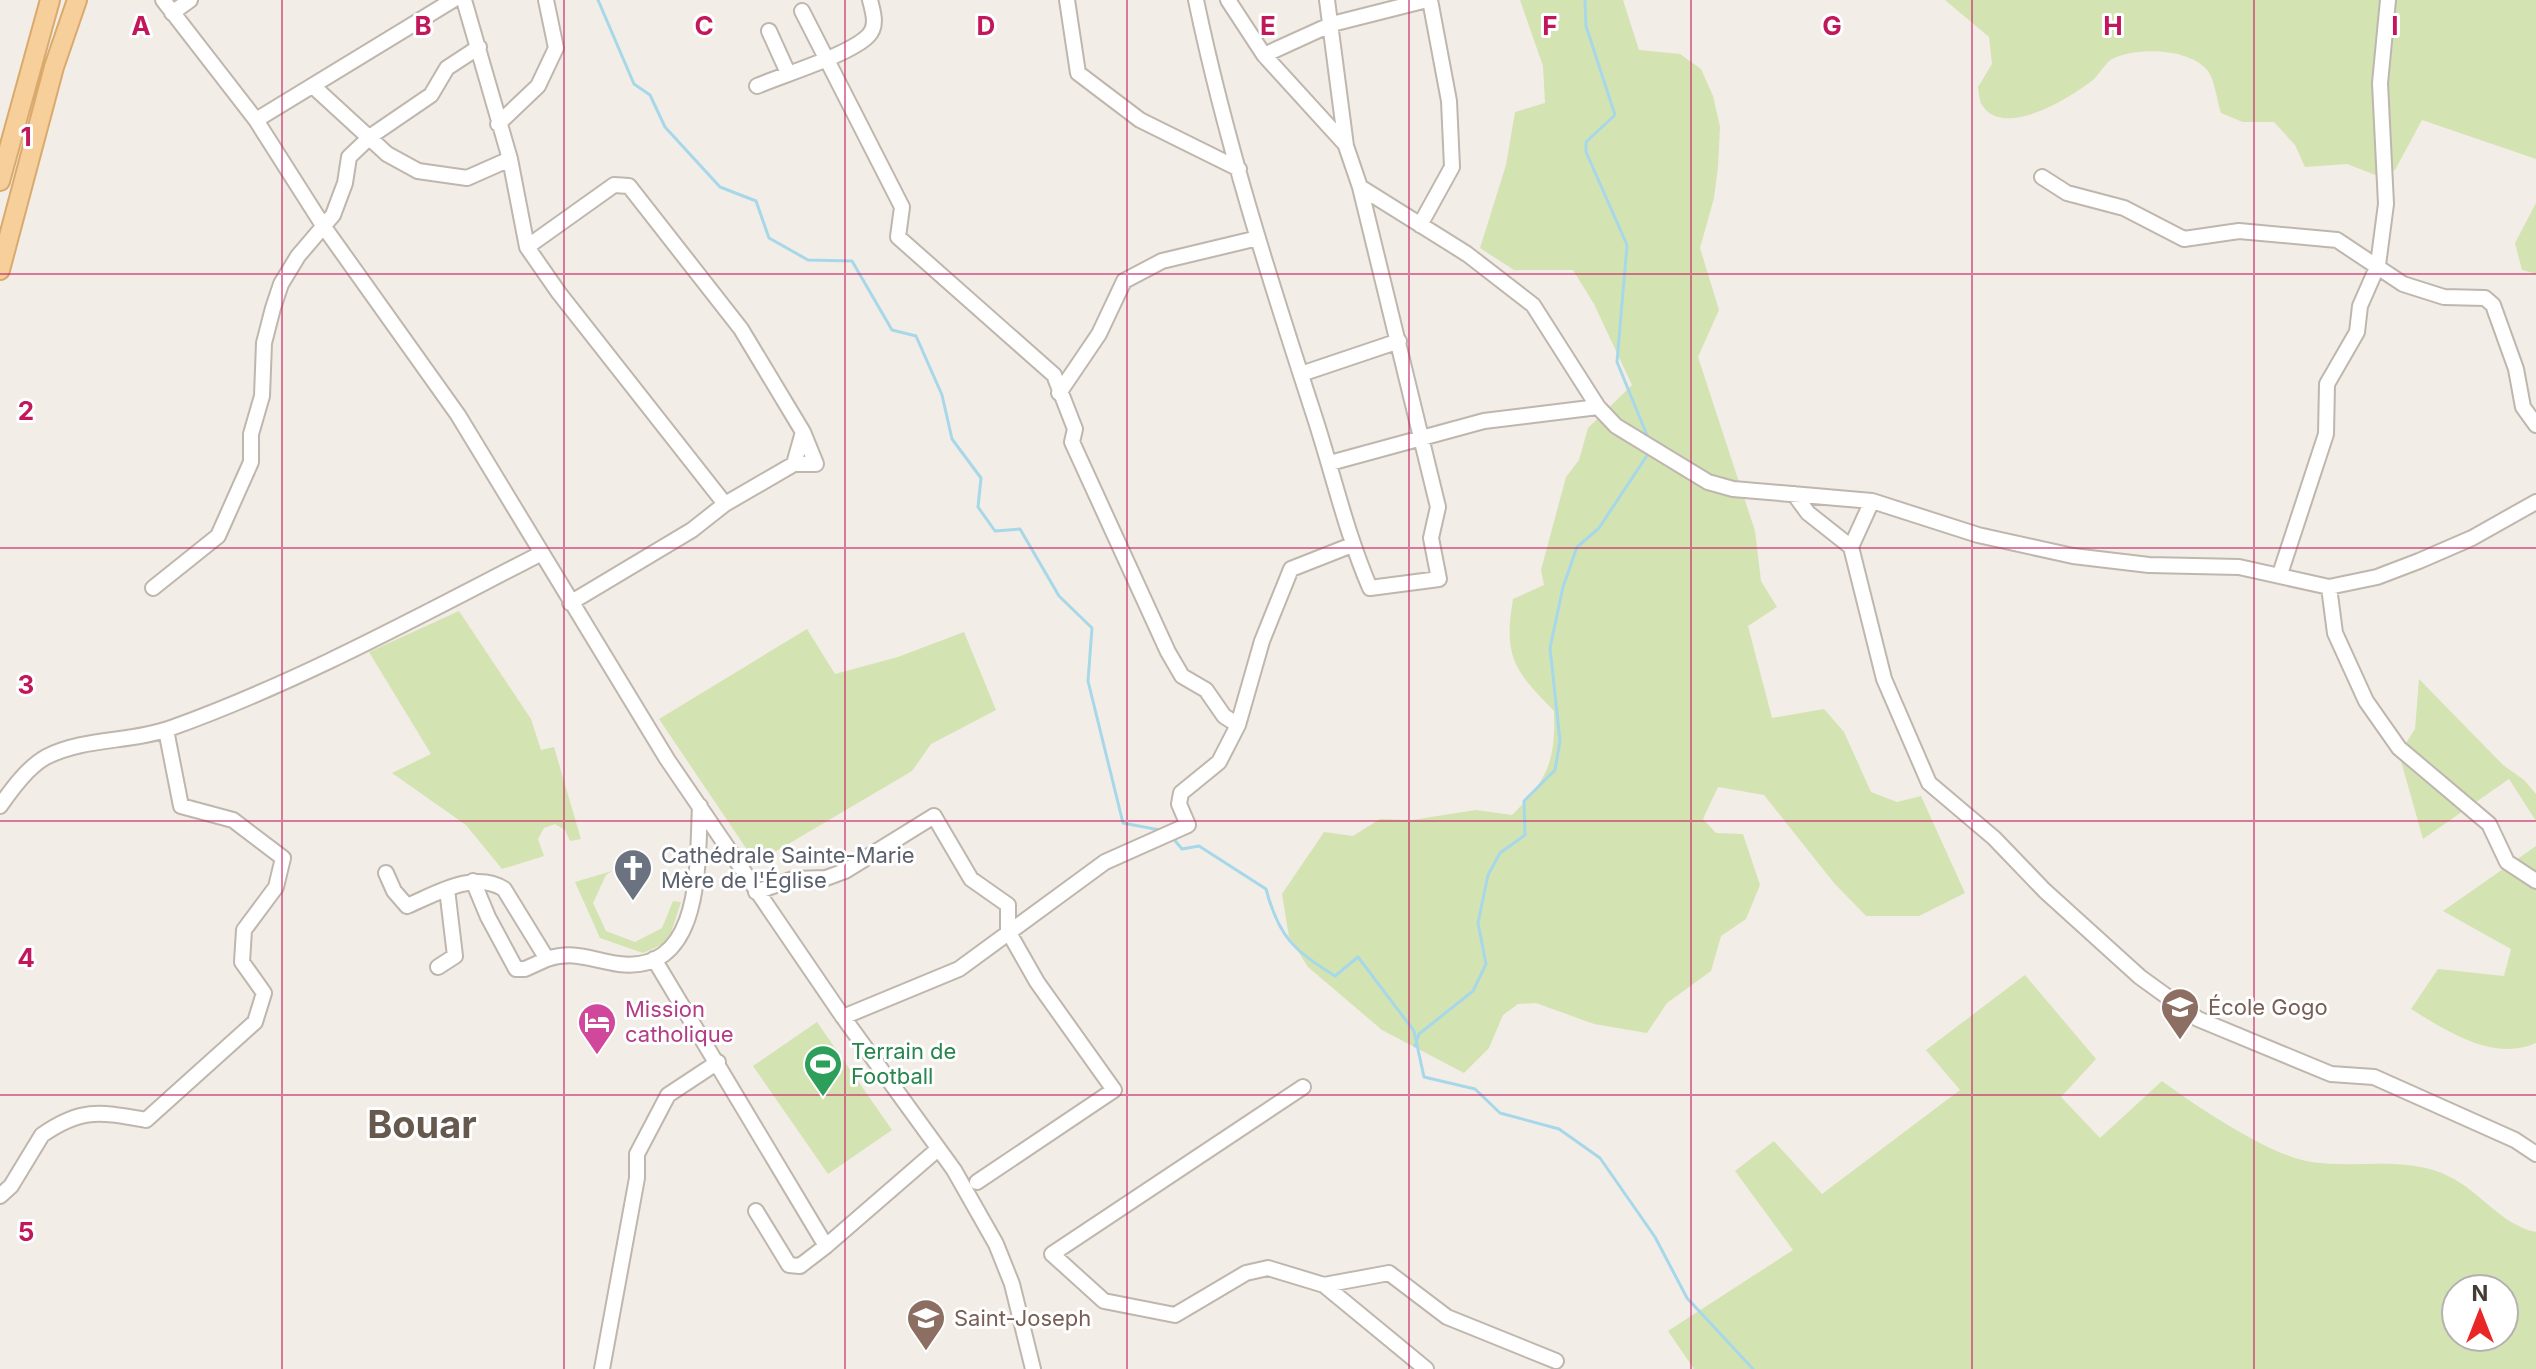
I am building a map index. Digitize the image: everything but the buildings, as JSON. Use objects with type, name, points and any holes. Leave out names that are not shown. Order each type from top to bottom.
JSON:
[{"type":"main road","points":[[1,174],[50,0]]},
{"type":"main road","points":[[0,270],[54,67],[77,0]]},
{"type":"main road","points":[[33,61],[54,67]]},
{"type":"street","points":[[163,0],[256,120],[324,227],[458,415],[570,603],[756,892],[938,1149],[996,1244],[1012,1284],[1033,1369]]},
{"type":"street","points":[[172,13],[190,0]]},
{"type":"street","points":[[256,120],[314,87],[437,4],[453,0]]},
{"type":"street","points":[[464,0],[510,159],[527,247],[559,293],[725,504]]},
{"type":"street","points":[[498,124],[538,86],[556,48],[546,0]]},
{"type":"street","points":[[757,86],[827,58],[868,36],[875,22],[870,0]]},
{"type":"street","points":[[1067,0],[1078,73],[1140,120],[1239,169]]},
{"type":"street","points":[[1196,0],[1214,86],[1258,238],[1330,463],[1352,545],[1370,588],[1439,579],[1431,538],[1438,507],[1360,187],[1346,146],[1327,0]]},
{"type":"street","points":[[1228,0],[1264,55],[1346,146]]},
{"type":"street","points":[[1264,55],[1332,24],[1429,0],[1449,101],[1452,167],[1420,225]]},
{"type":"street","points":[[2280,574],[2326,434],[2327,384],[2357,332],[2360,306],[2378,265],[2386,204],[2380,83],[2388,0]]},
{"type":"street","points":[[802,11],[902,207],[898,237],[1054,375],[1075,429],[1072,442],[1168,652],[1182,676],[1206,690],[1224,716],[1238,725]]},
{"type":"street","points":[[769,31],[788,73]]},
{"type":"street","points":[[153,588],[218,536],[251,462],[251,434],[262,396],[264,343],[277,296],[298,256],[333,215],[345,183],[349,157],[371,136],[431,95],[447,68],[479,47]]},
{"type":"street","points":[[314,87],[371,136],[387,154],[418,171],[467,178],[510,159]]},
{"type":"street","points":[[1,174],[25,172]]},
{"type":"street","points":[[2042,177],[2067,193],[2124,208],[2184,239],[2239,231],[2337,240],[2403,284],[2444,297],[2485,298],[2493,305],[2516,369],[2523,407],[2536,425]]},
{"type":"street","points":[[527,247],[614,185],[629,186],[741,329],[803,432],[816,464],[794,464],[570,603]]},
{"type":"street","points":[[1360,187],[1504,279],[1533,305],[1598,407],[1616,426],[1708,482],[1733,489],[1872,501],[1978,535],[2073,556],[2149,565],[2239,567],[2329,587],[2377,577],[2419,561],[2472,538],[2536,502]]},
{"type":"street","points":[[1059,393],[1099,334],[1124,281],[1162,261],[1258,238]]},
{"type":"street","points":[[1301,374],[1399,341]]},
{"type":"street","points":[[1330,463],[1484,421],[1598,407]]},
{"type":"street","points":[[794,464],[803,432]]},
{"type":"street","points":[[1794,494],[1808,513],[1851,547],[1884,679],[1929,783],[1994,838],[2045,891],[2140,977],[2198,1019],[2331,1074],[2374,1077],[2515,1140],[2536,1154]]},
{"type":"street","points":[[1851,547],[1872,501]]},
{"type":"street","points":[[843,1017],[959,969],[1105,862],[1188,825],[1179,804],[1181,793],[1219,762],[1238,725],[1262,641],[1291,569],[1352,545]]},
{"type":"street","points":[[0,806],[45,758],[80,745],[166,730],[319,666],[540,554]]},
{"type":"street","points":[[2329,587],[2335,633],[2366,701],[2399,748],[2489,824],[2507,862],[2536,881]]},
{"type":"street","points":[[0,1196],[11,1186],[42,1135],[49,1130],[71,1116],[95,1112],[146,1120],[255,1022],[264,993],[242,962],[244,930],[276,887],[283,858],[233,820],[181,806],[166,730]]},
{"type":"street","points":[[473,881],[516,969],[525,969],[568,953],[622,964],[654,959],[676,944],[687,923],[696,885],[700,806]]},
{"type":"street","points":[[756,892],[793,879],[826,878],[845,871],[934,816],[971,879],[1008,905],[1008,931],[1037,982],[1114,1090],[977,1182]]},
{"type":"street","points":[[386,873],[394,891],[407,906],[473,881],[495,883],[504,889],[547,959]]},
{"type":"street","points":[[438,967],[455,956],[447,889]]},
{"type":"street","points":[[654,959],[826,1246]]},
{"type":"street","points":[[602,1369],[637,1178],[637,1154],[668,1095],[718,1062]]},
{"type":"street","points":[[1303,1087],[1052,1254],[1104,1301],[1175,1315],[1246,1273],[1268,1268],[1324,1285],[1426,1369]]},
{"type":"street","points":[[756,1211],[789,1265],[800,1266],[938,1149]]},
{"type":"street","points":[[1324,1285],[1389,1273],[1447,1317],[1556,1361]]},
{"type":"green space","points":[[1520,0],[1623,0],[1639,50],[1680,54],[1701,69],[1713,96],[1720,127],[1714,198],[1700,248],[1719,310],[1698,357],[1755,531],[1761,581],[1777,607],[1748,626],[1772,718],[1824,709],[1844,732],[1871,792],[1897,802],[1921,796],[1965,893],[1919,916],[1866,916],[1834,883],[1764,795],[1718,787],[1703,819],[1716,833],[1743,834],[1760,885],[1746,919],[1721,936],[1711,971],[1667,1003],[1647,1033],[1594,1024],[1536,1003],[1518,1004],[1503,1015],[1489,1048],[1464,1073],[1382,1030],[1308,967],[1289,937],[1282,894],[1324,832],[1353,836],[1380,819],[1412,820],[1476,810],[1512,815],[1534,791],[1551,757],[1554,711],[1521,674],[1511,650],[1513,599],[1544,585],[1541,570],[1566,477],[1579,460],[1588,428],[1632,385],[1594,304],[1573,270],[1514,270],[1480,248],[1506,165],[1515,112],[1545,103],[1543,66]]},
{"type":"green space","points":[[1945,0],[2536,0],[2536,159],[2422,120],[2395,170],[2378,176],[2347,164],[2305,167],[2295,145],[2274,122],[2243,122],[2221,113],[2208,71],[2189,58],[2163,52],[2136,52],[2114,58],[2093,80],[2038,112],[2006,118],[1992,115],[1981,103],[1978,87],[1992,64],[1989,37]]},
{"type":"green space","points":[[2536,203],[2536,274],[2522,270],[2515,243]]},
{"type":"green space","points":[[459,611],[531,719],[541,750],[554,747],[581,839],[570,841],[565,830],[555,824],[544,828],[538,839],[544,856],[502,869],[466,825],[392,773],[431,754],[369,652]]},
{"type":"green space","points":[[807,629],[835,674],[898,657],[964,632],[996,710],[931,744],[912,771],[756,863],[659,719]]},
{"type":"green space","points":[[2419,679],[2503,765],[2524,780],[2536,794],[2536,821],[2509,779],[2423,839],[2399,754],[2415,729]]},
{"type":"green space","points":[[2536,846],[2536,1043],[2520,1048],[2487,1046],[2455,1034],[2411,1009],[2438,969],[2504,976],[2511,949],[2443,911]]},
{"type":"green space","points":[[612,871],[606,875],[593,903],[606,931],[635,942],[662,928],[673,901],[681,902],[668,942],[643,953],[600,938],[575,882]]},
{"type":"green space","points":[[2025,975],[2096,1059],[2061,1097],[2100,1138],[2162,1081],[2234,1129],[2294,1158],[2328,1164],[2417,1166],[2450,1177],[2512,1223],[2536,1232],[2536,1369],[1694,1369],[1668,1331],[1793,1250],[1735,1171],[1774,1141],[1822,1194],[1960,1090],[1926,1050]]},
{"type":"green space","name":"Terrain de Football","points":[[817,1022],[892,1130],[828,1174],[753,1066]]},
{"type":"waterway","points":[[598,0],[634,84],[650,95],[665,127],[720,187],[756,201],[769,238],[808,260],[852,261],[892,330],[916,336],[942,395],[952,439],[981,478],[978,507],[995,531],[1020,529],[1059,596],[1092,628],[1088,681],[1123,823],[1165,831]]},
{"type":"waterway","points":[[1585,0],[1586,26],[1615,115],[1586,142],[1586,152],[1627,245],[1617,362],[1649,440]]},
{"type":"waterway","points":[[1415,1046],[1419,1034],[1473,991],[1486,964],[1478,923],[1488,875],[1500,853],[1525,835],[1524,801],[1555,770],[1560,741],[1550,648],[1563,587],[1577,547],[1599,528],[1650,451]]},
{"type":"waterway","points":[[1171,836],[1182,849],[1199,846],[1266,889],[1276,920],[1290,941],[1335,976],[1358,957],[1414,1031],[1424,1077],[1475,1089],[1500,1113],[1559,1129],[1600,1158],[1655,1237],[1687,1298],[1753,1369]]},
{"type":"place","name":"Cathédrale Sainte-Marie Mère de l'Église","points":[[633,902]]},
{"type":"place","name":"École Gogo","points":[[2180,1041]]},
{"type":"place","name":"Mission catholique","points":[[597,1056]]},
{"type":"place","name":"Terrain de Football","points":[[823,1098]]},
{"type":"place","name":"Saint-Joseph","points":[[926,1352]]},
{"type":"district","name":"Bouar","points":[[422,1124]]}]
